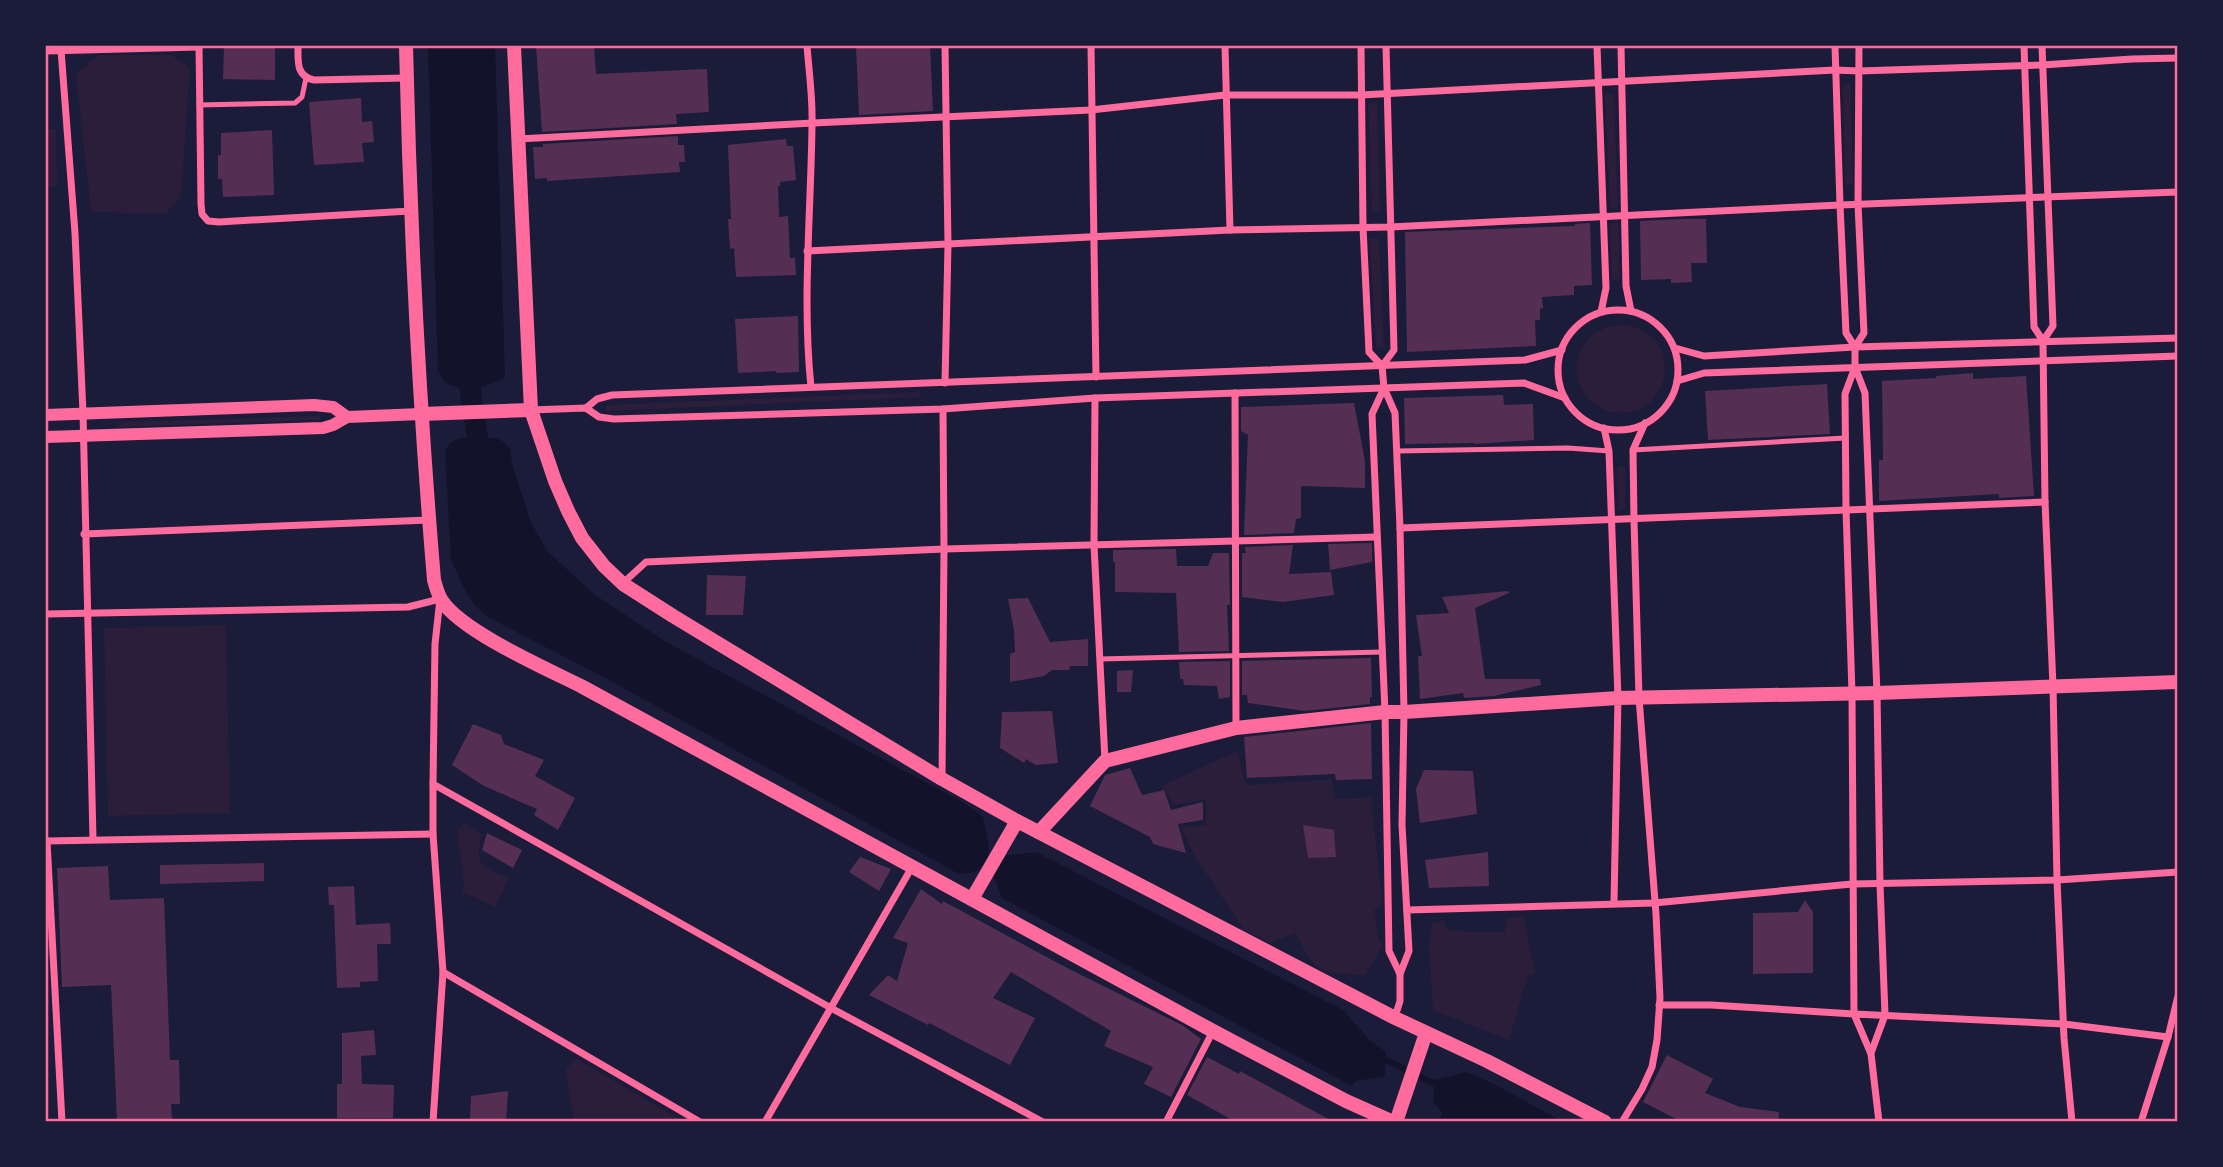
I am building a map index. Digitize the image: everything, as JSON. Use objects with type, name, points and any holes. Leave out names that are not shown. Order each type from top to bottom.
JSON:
[{"type":"main road","points":[[406,46],[410,211],[421,414],[434,580],[440,599],[455,616],[493,640],[1213,1031],[1346,1101],[1394,1122],[1425,1039]]},
{"type":"main road","points":[[514,46],[531,410],[555,481],[582,538],[604,566],[623,584],[673,616],[942,779],[1017,821],[1223,931],[1395,1018],[1425,1039],[1522,1078],[1605,1122]]},
{"type":"main road","points":[[421,414],[531,410]]},
{"type":"main road","points":[[1039,832],[1105,761],[1236,728],[1385,712],[1618,698],[1877,694],[2178,682]]},
{"type":"main road","points":[[972,900],[1017,821]]},
{"type":"street","points":[[46,51],[199,46],[201,204],[202,214],[208,221],[410,211]]},
{"type":"street","points":[[298,46],[298,67],[306,78],[407,78]]},
{"type":"street","points":[[807,46],[813,122],[807,251],[808,357],[811,387]]},
{"type":"street","points":[[945,46],[948,116],[945,383]]},
{"type":"street","points":[[1091,46],[1096,377]]},
{"type":"street","points":[[1225,46],[1230,229]]},
{"type":"street","points":[[1361,46],[1363,227],[1369,352],[1382,366],[1384,388],[1395,413],[1400,528],[1404,712],[1402,824],[1409,951],[1400,974],[1400,1001],[1395,1018]]},
{"type":"street","points":[[1382,366],[1394,351],[1386,46]]},
{"type":"street","points":[[1597,46],[1606,288],[1601,312]]},
{"type":"street","points":[[1621,46],[1626,286],[1631,311]]},
{"type":"street","points":[[1835,46],[1846,333],[1855,347],[1855,367],[1845,394],[1852,694],[1854,1014],[1871,1054],[1879,1122]]},
{"type":"street","points":[[1855,347],[1864,333],[1858,204],[1859,46]]},
{"type":"street","points":[[2024,46],[2034,327],[2043,341],[2044,360],[2045,502],[2053,686],[2057,880],[2072,1122]]},
{"type":"street","points":[[2042,46],[2053,326],[2043,341]]},
{"type":"street","points":[[61,50],[75,233],[83,413],[93,839]]},
{"type":"street","points":[[517,139],[1091,110],[1225,95],[1387,94],[1835,70],[2042,65],[2178,58]]},
{"type":"street","points":[[807,251],[1230,229],[1390,228],[1858,204],[2178,192]]},
{"type":"street","points":[[1631,311],[1650,318],[1665,331],[1675,348],[1677,381],[1666,406],[1656,416],[1645,423],[1622,429],[1604,428],[1580,415],[1565,398],[1559,374],[1562,350],[1570,333],[1584,320],[1601,312],[1631,311]]},
{"type":"street","points":[[1675,348],[1704,356],[1855,347],[2178,338]]},
{"type":"street","points":[[586,408],[597,399],[612,396],[1525,360],[1562,350]]},
{"type":"street","points":[[1677,381],[1704,373],[2178,356]]},
{"type":"street","points":[[1855,367],[1865,393],[1877,694],[1885,1015],[1871,1054]]},
{"type":"street","points":[[531,410],[586,408],[599,417],[614,419],[943,409],[1095,398],[1524,383],[1565,398]]},
{"type":"street","points":[[1384,388],[1372,414],[1385,712],[1389,951],[1400,974]]},
{"type":"street","points":[[1235,393],[1236,728]]},
{"type":"street","points":[[1095,398],[1094,545],[1105,761]]},
{"type":"street","points":[[46,415],[314,405],[333,407],[346,416]]},
{"type":"street","points":[[942,779],[943,409]]},
{"type":"street","points":[[46,438],[323,428],[346,416],[421,414]]},
{"type":"street","points":[[1622,1122],[1652,1067],[1659,1005],[1639,698],[1634,520],[1633,450],[1645,423]]},
{"type":"street","points":[[1604,428],[1609,451],[1618,698],[1614,902]]},
{"type":"street","points":[[1400,528],[2045,502]]},
{"type":"street","points":[[84,534],[429,520]]},
{"type":"street","points":[[623,584],[646,562],[944,549],[1376,537]]},
{"type":"street","points":[[46,614],[408,607],[440,599],[435,644],[433,834],[443,972],[433,1122]]},
{"type":"street","points":[[433,784],[831,1008],[1043,1122]]},
{"type":"street","points":[[62,1122],[46,841],[433,834]]},
{"type":"street","points":[[765,1122],[912,867]]},
{"type":"street","points":[[1407,910],[1654,902],[1852,884],[2057,880],[2178,872]]},
{"type":"street","points":[[443,972],[700,1122]]},
{"type":"street","points":[[2141,1122],[2171,1032],[2178,996]]},
{"type":"street","points":[[1659,1005],[1711,1004],[2171,1032]]},
{"type":"street","points":[[1166,1122],[1213,1031]]},
{"type":"lane","points":[[200,105],[295,103],[302,97],[306,78]]},
{"type":"lane","points":[[1633,450],[1845,438]]},
{"type":"lane","points":[[1397,451],[1568,448],[1609,451]]},
{"type":"lane","points":[[1100,659],[1382,652]]},
{"type":"shaded area","points":[[428,46],[495,46],[505,377],[478,387],[462,388],[448,384],[438,370]]},
{"type":"shaded area","points":[[98,55],[171,55],[190,68],[181,197],[165,214],[91,212],[76,74]]},
{"type":"shaded area","points":[[1843,84],[1851,84],[1853,184],[1845,185]]},
{"type":"shaded area","points":[[1605,94],[1614,94],[1618,207],[1610,208]]},
{"type":"shaded area","points":[[1368,103],[1377,103],[1380,211],[1372,211]]},
{"type":"shaded area","points":[[46,129],[56,129],[57,186],[46,186]]},
{"type":"shaded area","points":[[1610,223],[1618,223],[1620,279],[1612,280]]},
{"type":"shaded area","points":[[1379,238],[1384,347],[1376,348],[1370,239]]},
{"type":"shaded area","points":[[1621,325],[1638,328],[1652,338],[1662,352],[1665,369],[1662,386],[1652,400],[1638,410],[1621,413],[1604,410],[1590,400],[1580,386],[1577,369],[1580,352],[1590,338],[1604,328]]},
{"type":"shaded area","points":[[920,392],[921,397],[606,411],[606,405]]},
{"type":"shaded area","points":[[320,416],[320,420],[118,427],[118,422]]},
{"type":"shaded area","points":[[464,438],[497,438],[510,449],[512,464],[531,523],[548,552],[595,595],[668,643],[964,803],[983,817],[988,854],[982,866],[974,872],[959,874],[613,682],[486,616],[466,592],[451,560],[445,452],[452,442]]},
{"type":"shaded area","points":[[1617,467],[1625,467],[1625,509],[1618,509]]},
{"type":"shaded area","points":[[226,625],[230,813],[108,816],[104,628]]},
{"type":"shaded area","points":[[1237,751],[1246,785],[1331,779],[1335,799],[1371,797],[1381,890],[1381,907],[1374,910],[1379,941],[1383,945],[1365,975],[1337,974],[1321,969],[1309,957],[1295,933],[1271,943],[1245,931],[1195,857],[1181,827],[1206,825],[1206,799],[1174,805],[1161,786]]},
{"type":"shaded area","points":[[465,824],[482,835],[479,853],[482,864],[509,878],[495,907],[462,892],[464,882],[457,829]]},
{"type":"shaded area","points":[[1036,852],[1343,1010],[1370,1040],[1386,1051],[1385,1076],[1352,1086],[1002,898],[994,877],[1004,856]]},
{"type":"shaded area","points":[[1523,915],[1535,974],[1528,975],[1509,1040],[1433,1010],[1429,949],[1432,923],[1443,920],[1448,930],[1505,932],[1506,919]]},
{"type":"shaded area","points":[[575,1058],[681,1121],[574,1121],[566,1070]]},
{"type":"shaded area","points":[[1467,1072],[1561,1121],[1443,1121],[1440,1118],[1442,1113],[1433,1101],[1435,1080]]},
{"type":"pier","points":[[1343,1010],[1389,1050],[1387,1079],[1358,1088],[1352,1086],[1355,1081],[1385,1076],[1386,1052],[1370,1040]]},
{"type":"building","points":[[224,46],[275,46],[275,80],[223,79]]},
{"type":"building","points":[[536,46],[594,46],[596,74],[707,69],[709,112],[676,114],[677,124],[542,132]]},
{"type":"building","points":[[856,46],[930,46],[933,111],[859,115]]},
{"type":"building","points":[[361,98],[362,122],[372,121],[374,142],[362,143],[364,162],[314,165],[309,102]]},
{"type":"building","points":[[272,130],[274,195],[223,197],[222,179],[218,179],[221,133]]},
{"type":"building","points":[[678,136],[678,145],[684,145],[685,162],[679,162],[680,172],[547,181],[547,178],[535,179],[533,147],[543,147],[543,144]]},
{"type":"building","points":[[786,139],[787,146],[793,146],[796,180],[780,182],[778,186],[779,217],[788,216],[790,258],[795,258],[796,275],[736,277],[734,248],[730,249],[728,219],[731,219],[728,145]]},
{"type":"building","points":[[1706,219],[1707,263],[1691,263],[1692,282],[1671,283],[1671,279],[1641,280],[1640,221]]},
{"type":"building","points":[[1590,223],[1592,285],[1574,286],[1574,295],[1542,297],[1540,320],[1535,320],[1536,346],[1407,352],[1405,232],[1575,226]]},
{"type":"building","points":[[798,316],[799,372],[738,373],[735,319]]},
{"type":"building","points":[[1973,373],[1973,379],[2026,376],[2034,496],[1999,498],[1999,494],[1879,501],[1879,460],[1883,460],[1882,381]]},
{"type":"building","points":[[1827,384],[1830,434],[1708,440],[1705,391]]},
{"type":"building","points":[[1503,395],[1504,405],[1533,404],[1534,440],[1475,444],[1405,444],[1404,398]]},
{"type":"building","points":[[1354,403],[1365,461],[1365,488],[1301,486],[1301,518],[1296,519],[1294,533],[1244,535],[1248,435],[1241,431],[1241,407]]},
{"type":"building","points":[[1372,543],[1372,562],[1330,570],[1328,544]]},
{"type":"building","points":[[1293,545],[1289,574],[1331,572],[1334,595],[1283,602],[1242,597],[1242,553],[1246,553],[1245,547]]},
{"type":"building","points":[[1176,549],[1177,566],[1208,566],[1213,553],[1229,553],[1229,651],[1179,652],[1176,593],[1115,592],[1113,550]]},
{"type":"building","points":[[707,575],[746,576],[743,615],[706,615]]},
{"type":"building","points":[[1509,593],[1475,608],[1485,679],[1540,679],[1541,685],[1494,696],[1464,698],[1463,693],[1420,699],[1418,656],[1422,656],[1416,615],[1449,613],[1442,597]]},
{"type":"building","points":[[1028,598],[1050,642],[1088,639],[1088,666],[1070,666],[1069,670],[1052,670],[1044,676],[1010,682],[1010,654],[1015,652],[1008,599]]},
{"type":"building","points":[[1371,658],[1370,704],[1305,711],[1248,703],[1247,695],[1242,695],[1242,661]]},
{"type":"building","points":[[1230,661],[1230,697],[1219,699],[1217,686],[1184,685],[1183,679],[1180,679],[1179,662]]},
{"type":"building","points":[[1133,670],[1131,692],[1117,692],[1117,671]]},
{"type":"building","points":[[1052,711],[1058,763],[1036,765],[1026,759],[1024,763],[1000,748],[1002,712]]},
{"type":"building","points":[[1371,723],[1372,779],[1336,780],[1335,774],[1247,778],[1244,737]]},
{"type":"building","points":[[473,724],[501,735],[504,744],[544,760],[535,776],[575,798],[558,830],[534,815],[537,809],[484,786],[452,765]]},
{"type":"building","points":[[1130,768],[1142,795],[1164,790],[1171,810],[1203,802],[1203,820],[1178,824],[1186,853],[1153,844],[1150,837],[1090,806],[1105,775]]},
{"type":"building","points":[[1424,770],[1473,771],[1477,814],[1420,823],[1416,789]]},
{"type":"building","points":[[1303,825],[1334,830],[1336,857],[1308,858]]},
{"type":"building","points":[[487,833],[522,850],[513,868],[482,850]]},
{"type":"building","points":[[1488,852],[1489,886],[1429,888],[1425,860]]},
{"type":"building","points":[[860,857],[891,869],[879,891],[849,872]]},
{"type":"building","points":[[264,863],[264,881],[160,884],[160,865]]},
{"type":"building","points":[[108,866],[110,900],[164,898],[170,1060],[179,1060],[180,1104],[171,1104],[172,1120],[117,1122],[111,985],[62,987],[57,868]]},
{"type":"building","points":[[354,886],[356,925],[390,923],[391,944],[377,944],[378,981],[360,982],[360,987],[337,988],[334,905],[329,905],[328,887]]},
{"type":"building","points":[[921,889],[942,904],[943,901],[1069,969],[1182,1025],[1201,1039],[1171,1097],[1144,1084],[1153,1067],[1104,1046],[1111,1031],[1011,972],[993,998],[1035,1018],[1010,1065],[869,995],[888,975],[897,981],[908,943],[893,938]]},
{"type":"building","points":[[1805,900],[1813,912],[1813,973],[1753,974],[1753,913],[1798,912]]},
{"type":"building","points":[[374,1030],[376,1055],[361,1056],[362,1084],[394,1085],[393,1118],[337,1118],[337,1084],[342,1084],[342,1033]]},
{"type":"building","points":[[1667,1055],[1713,1079],[1705,1093],[1740,1107],[1779,1112],[1778,1122],[1682,1122],[1643,1102]]},
{"type":"building","points":[[1207,1057],[1239,1074],[1240,1071],[1334,1122],[1236,1122],[1187,1095]]},
{"type":"building","points":[[508,1091],[506,1122],[470,1122],[471,1096]]},
{"type":"waterway","points":[[469,381],[481,461]]},
{"type":"waterway","points":[[1380,1057],[1439,1086]]}]
